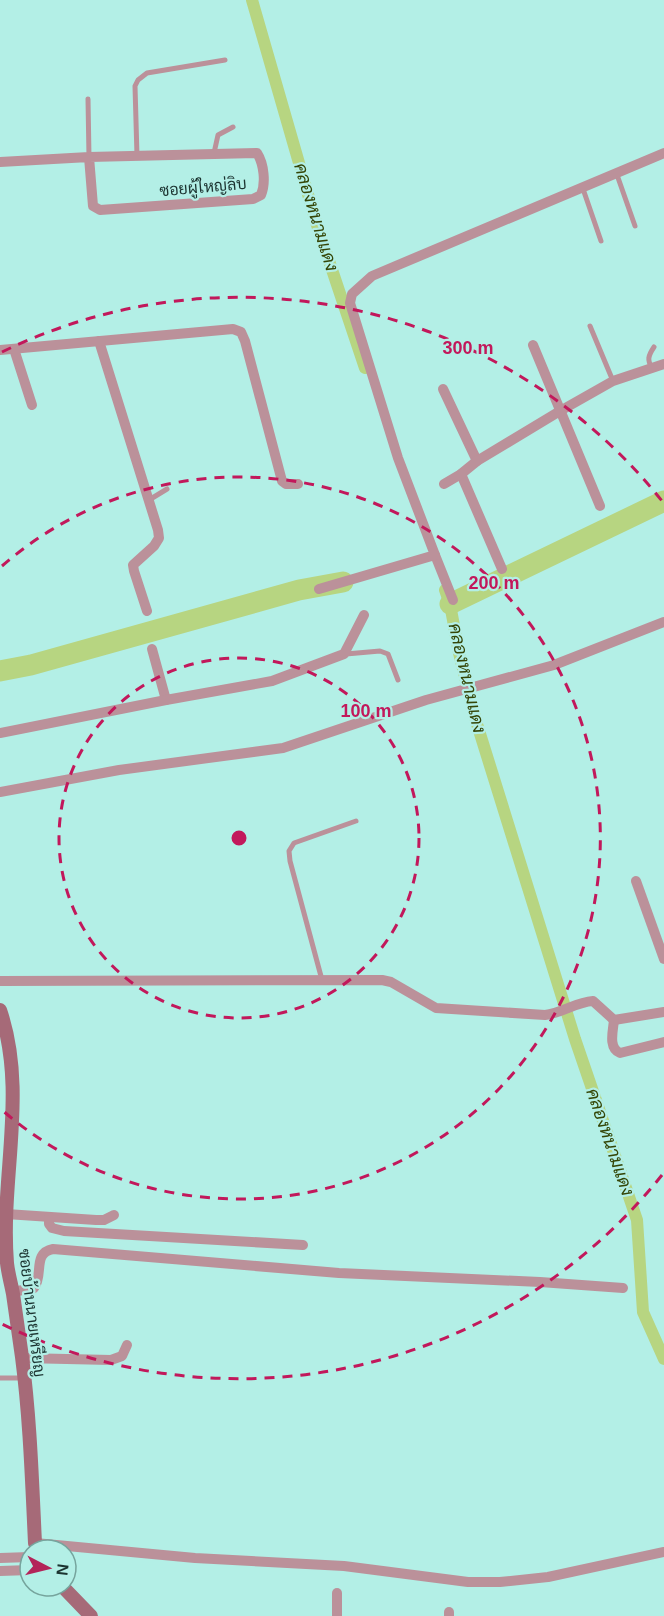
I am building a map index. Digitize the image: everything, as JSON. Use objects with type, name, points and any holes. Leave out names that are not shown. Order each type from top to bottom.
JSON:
[{"type":"street","name":"ซอยผู้ใหญ่ลิบ","points":[[0,162],[89,158],[214,153],[257,153],[261,159],[264,188],[261,195],[252,199],[100,210],[93,206],[89,158]]},
{"type":"street","points":[[453,600],[434,556],[398,458],[350,303],[352,294],[372,276],[664,153]]},
{"type":"street","points":[[0,350],[233,329],[241,332],[282,481],[286,484],[298,484]]},
{"type":"street","points":[[99,341],[159,538],[134,565],[147,611]]},
{"type":"street","points":[[533,345],[600,506]]},
{"type":"street","points":[[14,349],[32,405]]},
{"type":"street","points":[[444,484],[477,461],[613,381],[664,364]]},
{"type":"street","points":[[443,389],[477,461]]},
{"type":"street","points":[[461,474],[502,569]]},
{"type":"street","points":[[319,590],[434,556]]},
{"type":"street","points":[[0,733],[272,681],[344,654],[364,615]]},
{"type":"street","points":[[0,792],[119,770],[283,748],[426,700],[554,665],[664,622]]},
{"type":"street","points":[[152,649],[166,700]]},
{"type":"street","points":[[636,882],[664,959]]},
{"type":"street","points":[[0,981],[382,980],[391,982],[436,1008],[545,1015],[556,1014],[580,1002],[593,1001],[614,1020]]},
{"type":"street","points":[[614,1020],[664,1012]]},
{"type":"street","name":"ซอยบ้านนายเหรียญ","points":[[1,1017],[13,1072],[4,1190],[6,1214],[3,1265],[12,1292],[22,1358],[36,1538]]},
{"type":"street","points":[[614,1020],[612,1046],[615,1051],[620,1053],[664,1042]]},
{"type":"street","points":[[6,1214],[96,1220],[104,1220],[114,1215]]},
{"type":"street","points":[[49,1217],[49,1224],[52,1228],[64,1231],[303,1245]]},
{"type":"street","points":[[12,1292],[34,1288],[37,1284],[41,1256],[53,1249],[339,1273],[623,1288]]},
{"type":"street","points":[[22,1358],[111,1360],[122,1356],[127,1345]]},
{"type":"street","points":[[78,1549],[344,1566],[468,1582],[510,1581],[548,1576],[664,1551]]},
{"type":"street","points":[[0,1558],[18,1557]]},
{"type":"street","points":[[0,1571],[18,1570]]},
{"type":"street","points":[[337,1593],[337,1616]]},
{"type":"street","points":[[74,1598],[91,1616]]},
{"type":"lane","points":[[137,156],[135,86],[141,76],[147,73],[225,60]]},
{"type":"lane","points":[[88,99],[89,158]]},
{"type":"lane","points":[[214,153],[218,135],[233,127]]},
{"type":"lane","points":[[616,172],[635,226]]},
{"type":"lane","points":[[582,186],[601,241]]},
{"type":"lane","points":[[590,326],[613,381]]},
{"type":"lane","points":[[652,368],[648,361],[649,354],[654,347]]},
{"type":"lane","points":[[149,500],[167,489]]},
{"type":"lane","points":[[344,654],[380,651],[388,654],[398,680]]},
{"type":"lane","points":[[322,980],[289,851],[294,843],[356,821]]},
{"type":"lane","points":[[0,1378],[24,1378]]},
{"type":"waterway","name":"คลองหนามแดง","points":[[252,0],[316,222],[365,368]]},
{"type":"waterway","points":[[450,604],[664,501]]},
{"type":"waterway","points":[[0,671],[31,665],[299,590],[343,582]]},
{"type":"waterway","name":"คลองหนามแดง","points":[[445,590],[477,724],[575,1039],[637,1220],[643,1312],[664,1359]]}]
